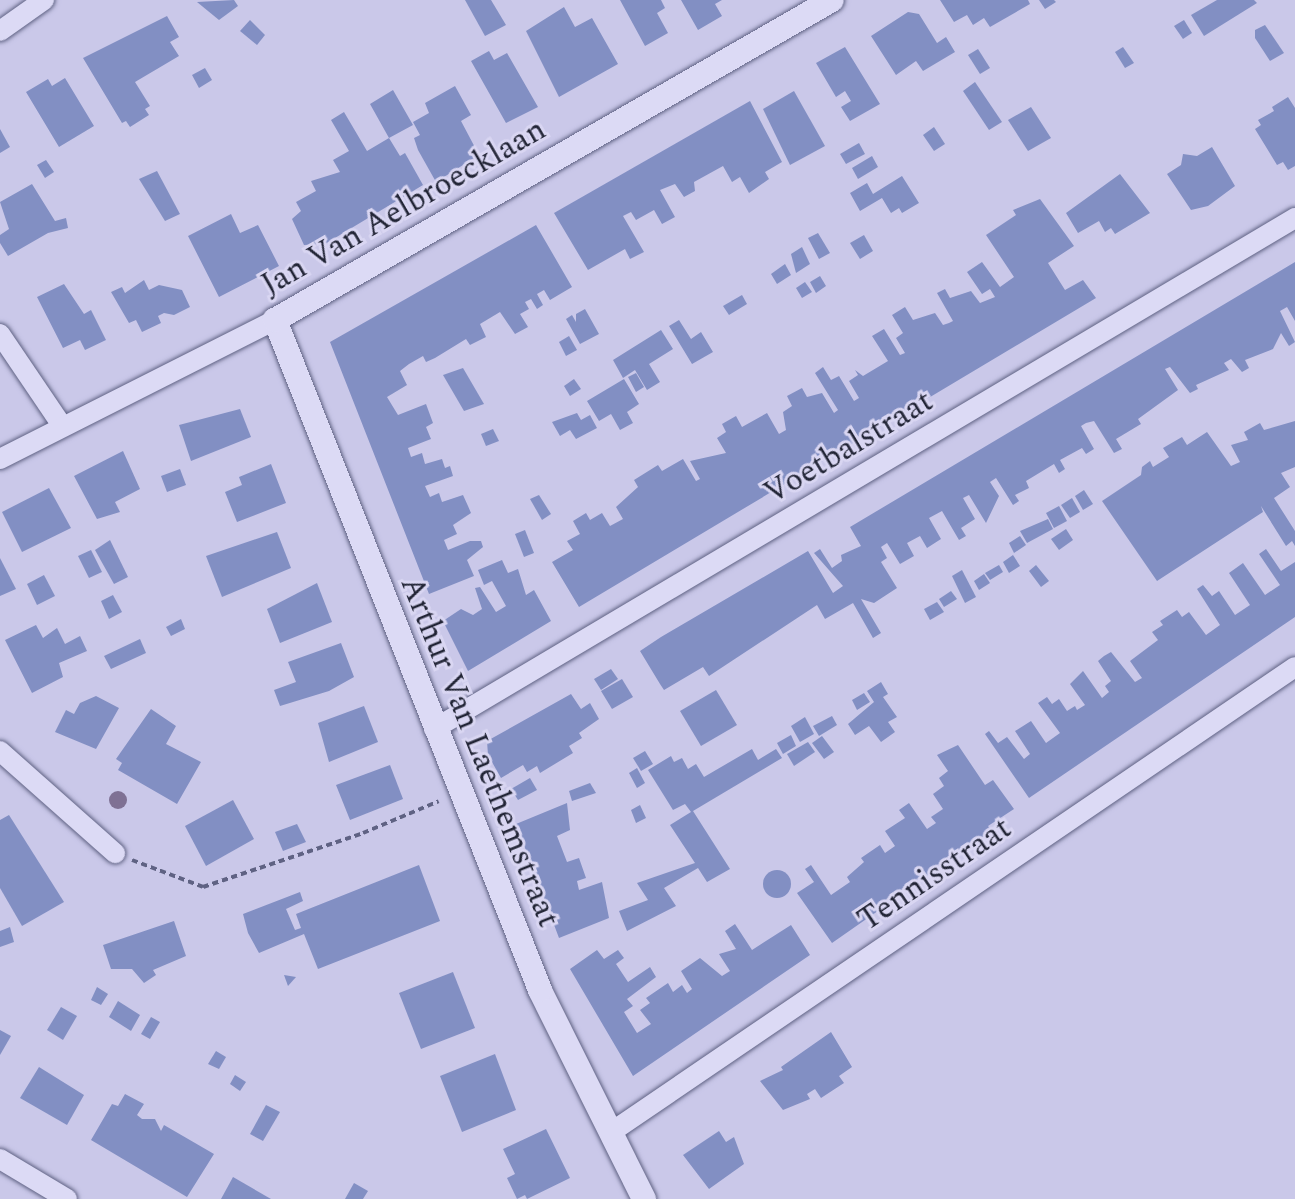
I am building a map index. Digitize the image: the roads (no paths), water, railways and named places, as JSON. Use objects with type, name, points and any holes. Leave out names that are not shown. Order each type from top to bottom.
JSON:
[{"type":"street","points":[[0,31],[44,0]]},
{"type":"street","name":"Jan Van Aelbroecklaan","points":[[0,459],[275,320],[832,0]]},
{"type":"street","name":"Voetbalstraat","points":[[434,729],[1295,218]]},
{"type":"street","name":"Arthur Van Laethemstraat","points":[[275,320],[458,793],[540,990],[644,1199]]},
{"type":"street","points":[[0,334],[63,427]]},
{"type":"street","name":"Tennisstraat","points":[[610,1133],[1295,667]]},
{"type":"street","points":[[0,751],[115,853]]},
{"type":"street","points":[[0,1159],[67,1199]]}]
